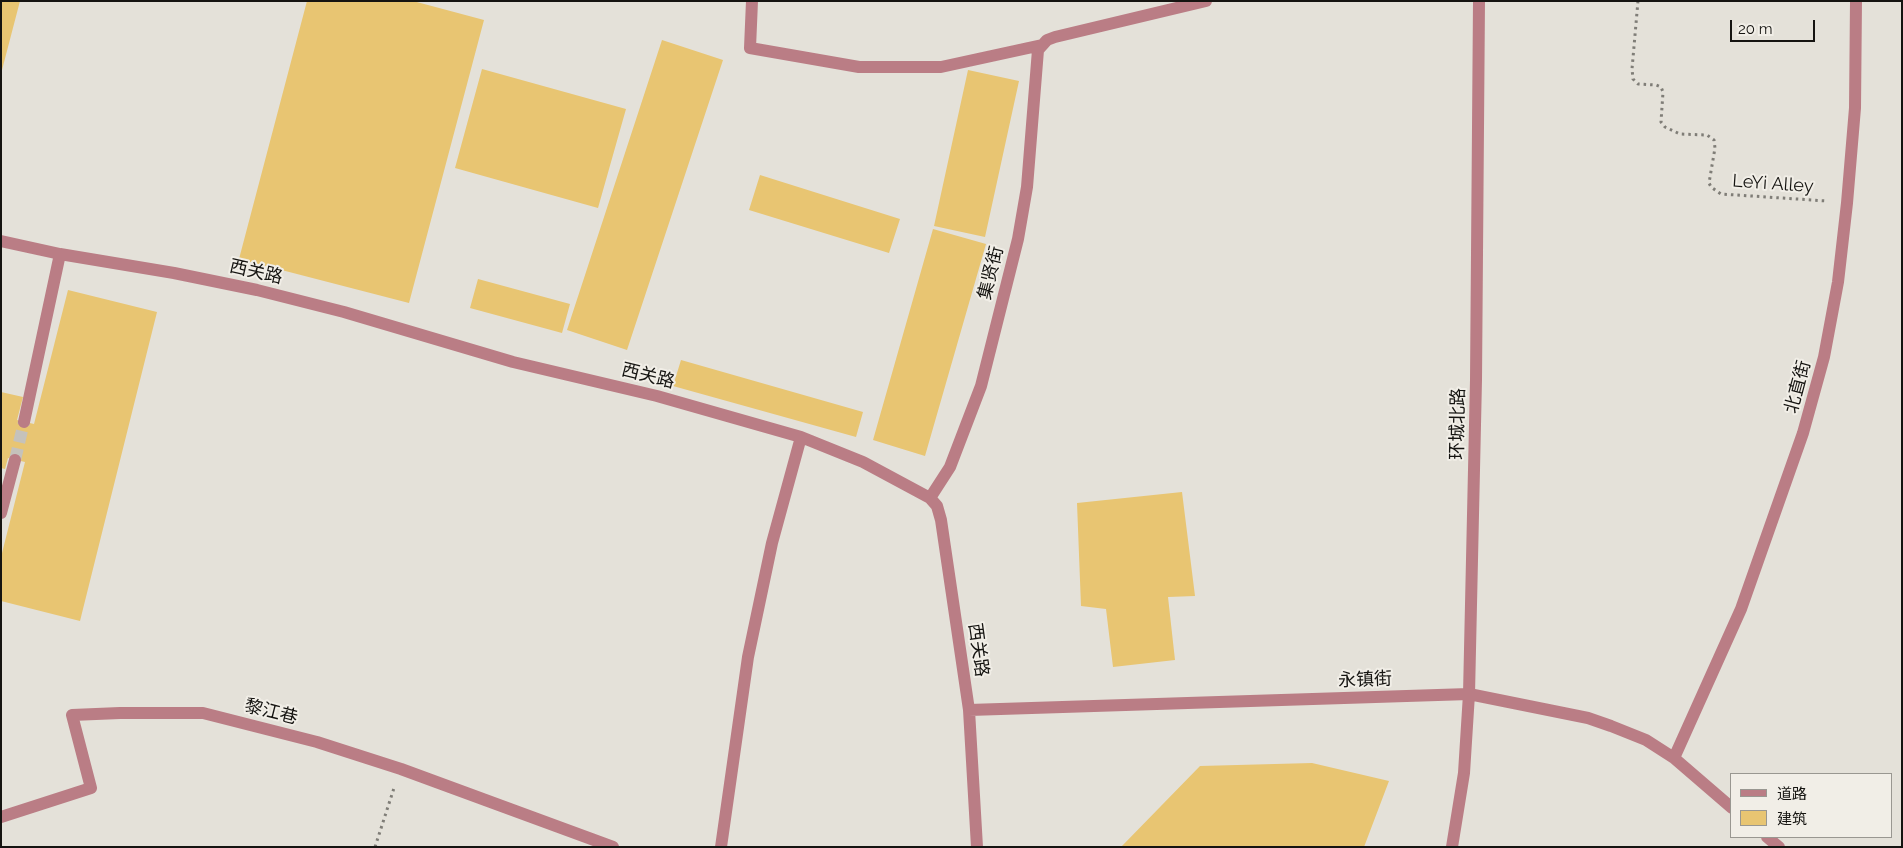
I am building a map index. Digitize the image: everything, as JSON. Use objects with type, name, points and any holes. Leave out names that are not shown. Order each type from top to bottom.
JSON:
[{"type":"street","points":[[752,1],[750,48],[859,67],[941,67],[1042,45],[1055,37],[1206,1]]},
{"type":"street","name":"环城北路","points":[[1452,847],[1464,773],[1469,694],[1476,380],[1479,1]]},
{"type":"street","name":"北直街","points":[[1674,758],[1741,609],[1804,433],[1824,357],[1838,282],[1847,203],[1855,108],[1856,1]]},
{"type":"street","name":"集贤街","points":[[930,498],[950,467],[980,386],[1018,239],[1027,187],[1036,57],[1042,45]]},
{"type":"street","name":"西关路","points":[[1,241],[60,254],[174,273],[257,290],[344,312],[513,362],[657,396],[801,438],[864,462],[930,498],[936,506],[941,520],[969,710],[977,847]]},
{"type":"street","points":[[24,422],[60,254]]},
{"type":"street","points":[[721,847],[748,657],[772,543],[801,438]]},
{"type":"street","points":[[1,513],[15,460]]},
{"type":"street","name":"永镇街","points":[[969,710],[1469,694],[1561,711],[1596,721],[1646,740],[1674,758],[1730,806]]},
{"type":"street","name":"黎江巷","points":[[1,816],[91,788],[72,715],[203,713],[317,742],[401,768],[613,847]]},
{"type":"street","points":[[1767,838],[1778,847]]},
{"type":"path","name":"LeYi Alley","points":[[1638,1],[1632,79],[1638,84],[1661,87],[1663,92],[1661,122],[1665,127],[1680,134],[1707,134],[1714,140],[1715,148],[1709,183],[1711,187],[1721,194],[1847,203]]},
{"type":"path","points":[[375,847],[401,768]]},
{"type":"building","points":[[1,1],[20,1],[2,70],[1,70]]},
{"type":"building","points":[[307,1],[413,1],[484,20],[409,303],[239,259]]},
{"type":"building","points":[[662,40],[723,60],[627,350],[567,330]]},
{"type":"building","points":[[482,69],[626,109],[598,208],[455,168]]},
{"type":"building","points":[[968,70],[1019,81],[985,237],[934,226]]},
{"type":"building","points":[[760,175],[900,219],[889,253],[749,210]]},
{"type":"building","points":[[933,229],[986,244],[925,456],[873,440]]},
{"type":"building","points":[[478,279],[570,304],[562,333],[470,308]]},
{"type":"building","points":[[68,290],[157,312],[80,621],[1,601],[1,557],[25,462],[8,458],[5,469],[1,468],[1,392],[23,397],[17,420],[34,424]]},
{"type":"building","points":[[681,360],[863,412],[856,437],[673,386]]},
{"type":"building","points":[[1182,492],[1195,596],[1168,597],[1175,660],[1113,667],[1106,609],[1081,606],[1077,503]]},
{"type":"building","points":[[1312,763],[1389,781],[1364,847],[1121,847],[1200,766]]},
{"type":"tunnel","points":[[15,460],[24,422]]}]
